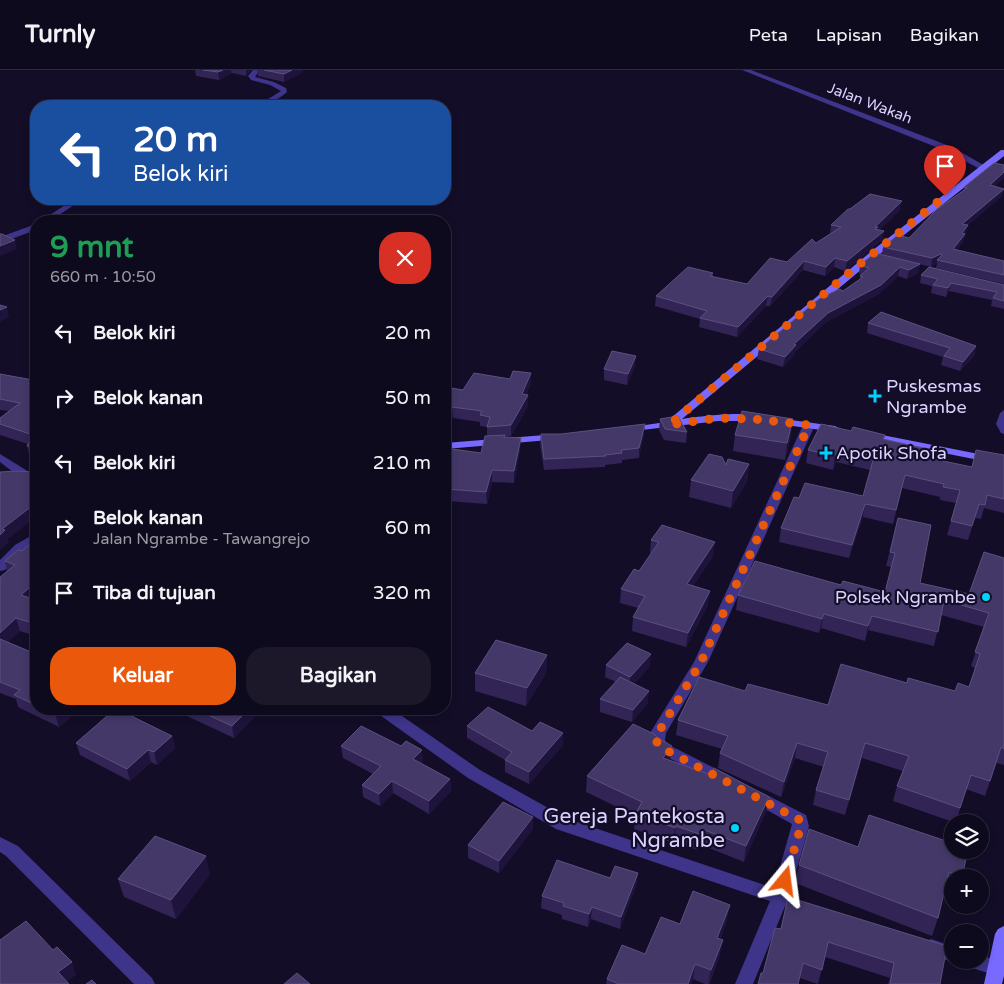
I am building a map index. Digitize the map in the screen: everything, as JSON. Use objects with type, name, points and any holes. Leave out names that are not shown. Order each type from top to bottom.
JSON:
[{"type":"main road","points":[[669,425],[850,272],[874,258],[922,214],[1004,152]]},
{"type":"main road","points":[[616,432],[718,418],[754,419],[809,425],[856,433],[1004,462]]},
{"type":"main road","points":[[856,433],[892,443],[1004,466]]},
{"type":"main road","points":[[451,446],[565,436]]},
{"type":"main road","points":[[0,475],[30,472]]},
{"type":"main road","points":[[995,976],[1004,934]]},
{"type":"street","points":[[257,70],[252,76],[253,79],[284,89],[284,92],[272,100]]},
{"type":"street","name":"Jalan Wakah","points":[[745,70],[949,149],[984,167]]},
{"type":"street","points":[[54,215],[70,205]]},
{"type":"street","points":[[0,240],[30,229]]},
{"type":"street","points":[[744,984],[780,898],[801,826],[800,820],[662,748],[656,741],[658,733],[701,662],[809,425]]},
{"type":"street","points":[[0,457],[22,473]]},
{"type":"street","points":[[0,568],[20,548],[30,541]]},
{"type":"street","points":[[390,715],[474,774],[562,824],[808,906]]},
{"type":"street","points":[[0,844],[12,851],[146,984]]},
{"type":"street","points":[[916,942],[944,951]]},
{"type":"lane","points":[[1004,413],[1000,424],[1004,431]]},
{"type":"building","points":[[203,70],[223,70],[218,72]]},
{"type":"building","points":[[264,70],[292,70],[284,74]]},
{"type":"building","points":[[994,163],[1004,165],[1004,172],[990,185],[1004,189],[962,224],[968,225],[962,233],[965,234],[953,249],[1004,261],[1004,275],[937,260],[941,254],[932,258],[883,247],[898,235],[909,238],[936,210],[967,188],[964,187]]},
{"type":"building","points":[[870,194],[902,201],[875,227],[878,227],[875,229],[884,231],[847,261],[835,258],[826,267],[804,261],[772,297],[768,296],[738,327],[700,318],[707,311],[656,296],[688,267],[713,273],[710,276],[747,284],[770,258],[787,262],[812,239],[816,243],[841,227],[831,225],[848,209]]},
{"type":"building","points":[[0,234],[2,234],[15,240],[0,246]]},
{"type":"building","points":[[875,253],[920,264],[909,270],[900,267],[881,285],[828,313],[794,344],[796,345],[785,357],[759,349],[819,299],[839,289],[843,291],[863,277],[860,276],[869,268],[860,265]]},
{"type":"building","points":[[929,267],[1004,285],[1004,301],[993,298],[997,292],[951,283],[948,288],[933,285],[938,279],[921,275]]},
{"type":"building","points":[[0,305],[7,307],[0,310]]},
{"type":"building","points":[[881,312],[976,346],[963,362],[944,356],[950,348],[868,323]]},
{"type":"building","points":[[612,351],[636,356],[628,374],[604,369]]},
{"type":"building","points":[[513,371],[531,373],[522,394],[528,395],[511,425],[487,427],[490,417],[480,415],[482,411],[451,408],[451,388],[463,390],[474,373],[510,379]]},
{"type":"building","points":[[0,374],[30,379],[28,384],[30,384],[30,434],[0,424],[0,418],[20,403],[0,399]]},
{"type":"building","points":[[742,411],[793,419],[787,443],[735,435]]},
{"type":"building","points":[[678,416],[687,432],[665,429],[660,419]]},
{"type":"building","points":[[645,424],[639,448],[621,450],[622,453],[606,456],[544,459],[541,434],[561,434]]},
{"type":"building","points":[[821,424],[851,431],[853,427],[885,435],[883,439],[946,453],[943,461],[972,467],[976,450],[1004,455],[1004,499],[987,495],[985,505],[979,504],[972,526],[951,521],[960,490],[943,487],[944,484],[905,475],[896,510],[865,504],[852,545],[781,528],[794,497],[799,498],[805,483],[863,496],[874,457],[839,449],[835,456],[808,450]]},
{"type":"building","points":[[505,435],[504,437],[521,438],[514,471],[492,470],[486,492],[451,489],[451,449],[481,453],[485,436]]},
{"type":"building","points":[[709,454],[722,457],[726,465],[728,459],[749,464],[733,491],[691,480]]},
{"type":"building","points":[[0,472],[30,472],[30,508],[2,529],[5,530],[0,535]]},
{"type":"building","points":[[898,518],[931,525],[920,583],[969,594],[984,552],[1004,558],[1004,749],[1001,747],[990,781],[971,775],[960,808],[897,786],[909,756],[865,743],[849,800],[816,790],[828,752],[797,743],[784,782],[720,753],[728,736],[678,720],[699,677],[745,691],[748,684],[828,705],[841,664],[907,683],[908,678],[955,691],[958,683],[969,687],[980,654],[975,652],[989,613],[944,600],[938,632],[872,616],[868,626],[824,614],[822,619],[738,595],[755,561],[841,585],[843,581],[885,592],[895,553],[890,552]]},
{"type":"building","points":[[662,525],[715,542],[687,584],[710,591],[688,633],[633,617],[645,596],[621,589],[634,569],[639,571],[659,542],[651,540]]},
{"type":"building","points":[[30,544],[30,587],[21,595],[30,598],[30,622],[16,618],[0,633],[0,577],[15,565],[5,561],[18,550],[22,551]]},
{"type":"building","points":[[0,639],[30,652],[30,702],[14,695],[20,690],[0,682]]},
{"type":"building","points":[[496,640],[547,655],[527,688],[475,673]]},
{"type":"building","points":[[627,643],[651,654],[630,677],[606,665]]},
{"type":"building","points":[[620,677],[649,691],[633,710],[600,699]]},
{"type":"building","points":[[488,707],[532,731],[540,722],[563,733],[529,772],[505,760],[512,752],[467,726]]},
{"type":"building","points":[[108,715],[129,715],[172,736],[154,752],[148,750],[127,769],[76,743]]},
{"type":"building","points":[[208,715],[243,715],[232,726]]},
{"type":"building","points":[[633,724],[654,734],[672,746],[663,758],[711,775],[714,768],[769,797],[746,846],[702,829],[699,834],[676,826],[675,828],[636,813],[642,802],[587,776]]},
{"type":"building","points":[[361,726],[401,746],[406,741],[422,750],[413,759],[450,779],[429,801],[392,781],[379,794],[362,785],[381,766],[341,746]]},
{"type":"building","points":[[503,802],[533,817],[499,861],[468,845]]},
{"type":"building","points":[[869,815],[944,840],[944,859],[966,859],[964,869],[944,869],[944,893],[938,918],[799,865],[809,829],[858,847]]},
{"type":"building","points":[[155,836],[206,856],[171,900],[118,879]]},
{"type":"building","points":[[557,860],[610,878],[615,866],[638,873],[621,917],[592,907],[589,914],[563,906],[564,903],[542,896]]},
{"type":"building","points":[[693,891],[730,905],[717,938],[723,940],[711,970],[695,964],[688,984],[619,984],[607,979],[622,945],[645,954],[661,917],[680,924]]},
{"type":"building","points":[[788,897],[944,945],[944,962],[940,984],[890,984],[894,963],[828,942],[822,970],[803,963],[798,984],[758,984],[761,973],[763,973],[775,928],[781,929]]},
{"type":"building","points":[[26,921],[53,950],[57,947],[72,962],[58,972],[69,984],[0,984],[0,940]]},
{"type":"building","points":[[297,973],[310,984],[284,984]]},
{"type":"building","points":[[92,980],[96,984],[86,984]]},
{"type":"place","name":"Puskesmas Ngrambe","points":[[875,396]]},
{"type":"place","name":"Apotik Shofa","points":[[826,453]]},
{"type":"place","name":"Polsek Ngrambe","points":[[986,597]]},
{"type":"place","name":"Gereja Pantekosta Ngrambe","points":[[735,828]]},
{"type":"route","points":[[785,881],[801,826],[800,820],[662,748],[656,741],[658,733],[701,662],[809,425],[754,419],[718,418],[669,425],[850,272],[945,196]]}]
